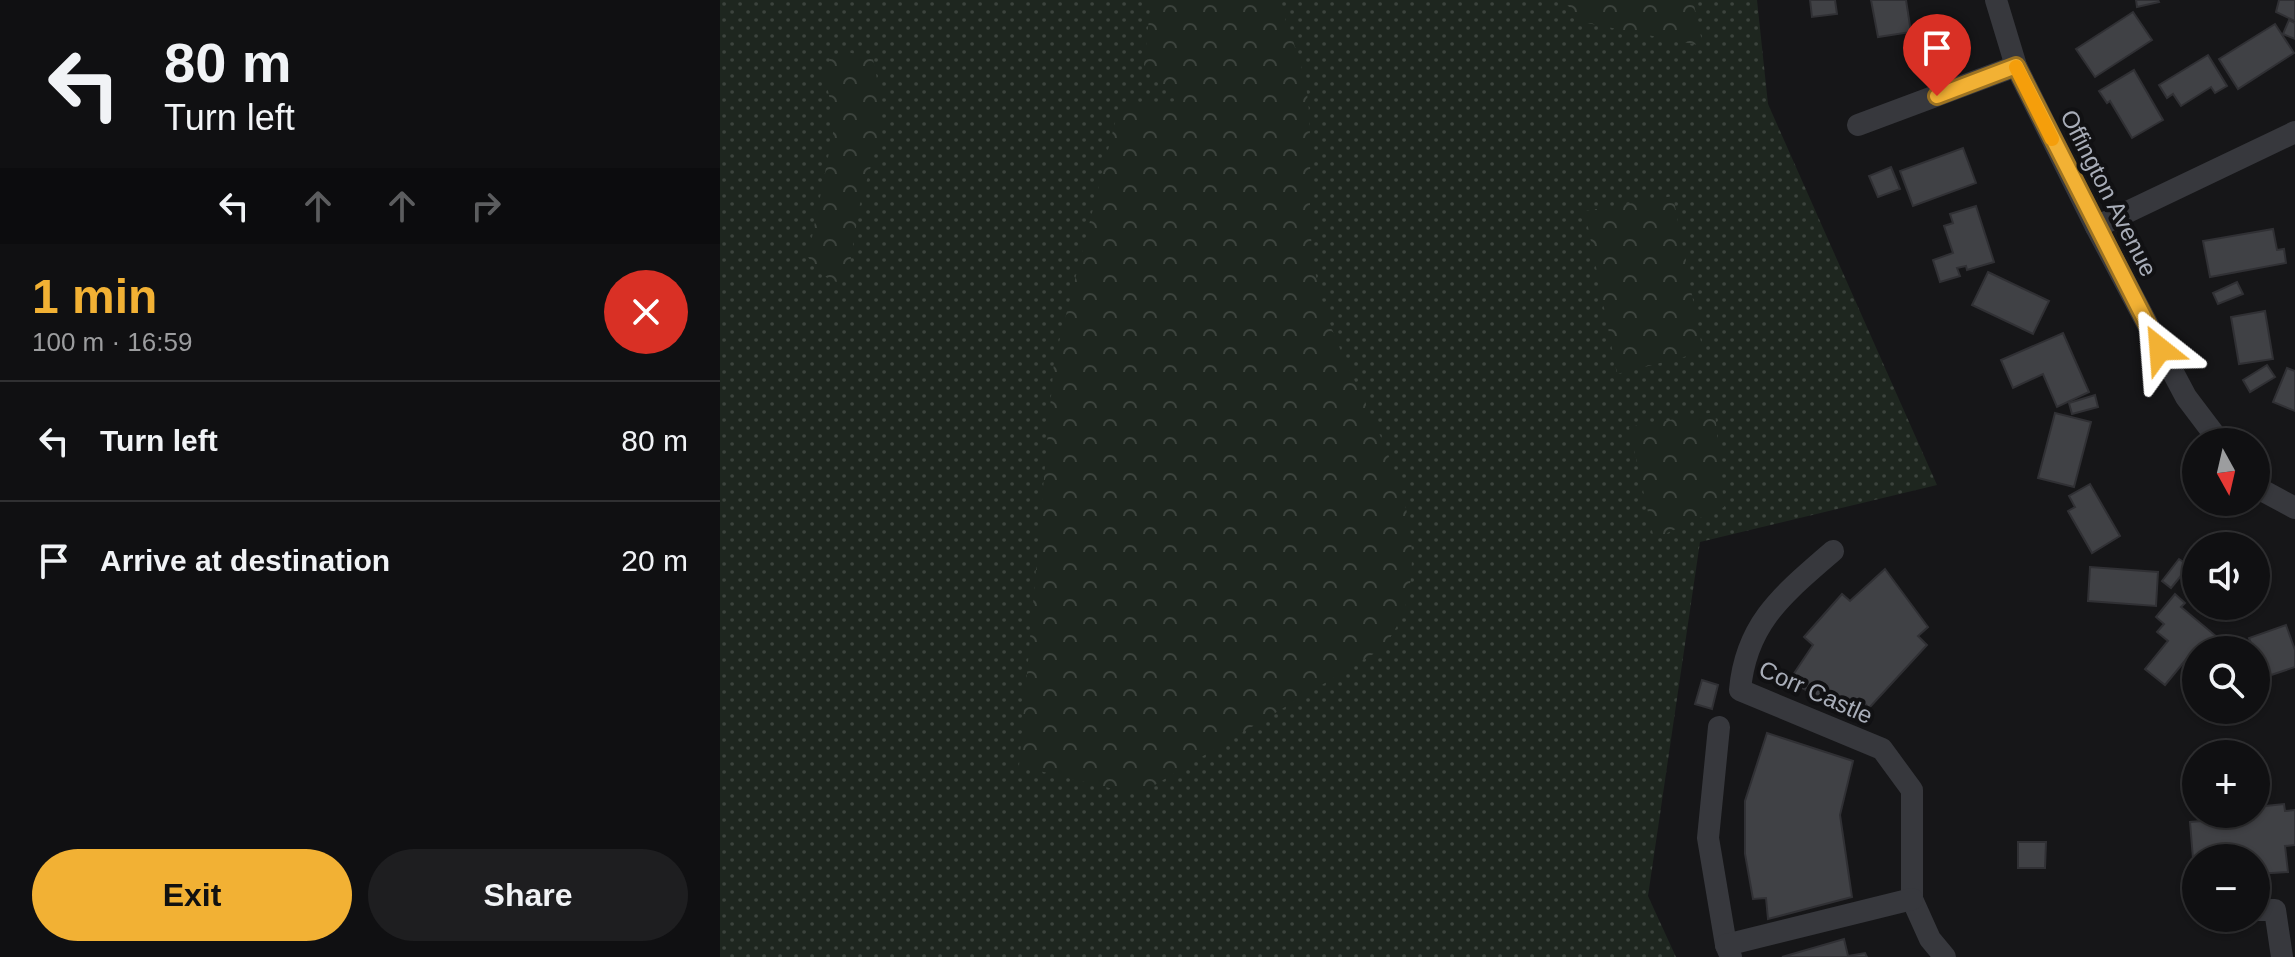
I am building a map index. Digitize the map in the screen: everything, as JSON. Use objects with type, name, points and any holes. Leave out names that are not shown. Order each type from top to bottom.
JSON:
[{"type":"street","name":"Offington Avenue","points":[[1996,0],[2016,66],[2096,227],[2186,397],[2209,428]]},
{"type":"street","points":[[1858,125],[2016,66]]},
{"type":"street","points":[[2096,227],[2295,132]]},
{"type":"street","points":[[2270,495],[2295,508]]},
{"type":"street","name":"Corr Castle","points":[[1833,551],[1775,601],[1742,663],[1740,690],[1882,749],[1912,790],[1912,899],[1930,939],[1945,957]]},
{"type":"street","points":[[1719,727],[1708,838],[1728,951],[1912,899]]},
{"type":"street","points":[[2270,910],[2275,910],[2282,957]]},
{"type":"green space","points":[[720,0],[1757,0],[1768,104],[1937,485],[1700,542],[1648,896],[1676,957],[720,957]]},
{"type":"green space","points":[[1151,0],[1279,0],[1299,58],[1307,93],[1312,254],[1316,276],[1327,317],[1397,477],[1408,518],[1412,561],[1405,609],[1385,647],[1138,795],[1019,766],[1054,362],[1119,107],[1179,101],[1144,65]]},
{"type":"green space","points":[[1563,0],[1693,0],[1703,46],[1582,22]]},
{"type":"green space","points":[[844,51],[873,59],[880,94],[881,131],[860,204],[847,281],[841,282],[824,276],[808,257],[835,123],[825,77],[830,58]]},
{"type":"green space","points":[[1673,196],[1703,352],[1617,374],[1585,211]]},
{"type":"green space","points":[[1715,412],[1724,507],[1654,539],[1629,427]]},
{"type":"building","points":[[1810,0],[1835,0],[1837,14],[1812,17]]},
{"type":"building","points":[[1871,0],[1906,0],[1911,32],[1878,37]]},
{"type":"building","points":[[2136,0],[2158,0],[2159,2],[2137,7]]},
{"type":"building","points":[[2279,0],[2295,0],[2295,21],[2276,12]]},
{"type":"building","points":[[2133,12],[2152,40],[2095,77],[2076,49]]},
{"type":"building","points":[[2289,20],[2295,23],[2295,39],[2283,34]]},
{"type":"building","points":[[2275,24],[2294,53],[2238,89],[2219,59]]},
{"type":"building","points":[[2208,55],[2227,86],[2215,93],[2211,87],[2181,106],[2173,94],[2167,98],[2159,85]]},
{"type":"building","points":[[2134,70],[2163,120],[2132,138],[2110,101],[2107,103],[2099,91]]},
{"type":"building","points":[[1963,148],[1976,183],[1913,206],[1900,171]]},
{"type":"building","points":[[1891,167],[1900,189],[1878,197],[1869,176]]},
{"type":"building","points":[[1976,206],[1994,262],[1967,270],[1966,266],[1957,268],[1960,276],[1940,282],[1933,260],[1953,253],[1944,226],[1953,223],[1950,214]]},
{"type":"building","points":[[2273,229],[2277,250],[2284,249],[2286,263],[2210,277],[2203,241]]},
{"type":"building","points":[[1988,272],[2049,301],[2033,334],[1972,305]]},
{"type":"building","points":[[2237,282],[2243,294],[2218,304],[2213,293]]},
{"type":"building","points":[[2265,311],[2273,359],[2239,364],[2231,317]]},
{"type":"building","points":[[2063,333],[2089,392],[2057,407],[2043,374],[2013,388],[2001,360]]},
{"type":"building","points":[[2267,365],[2275,377],[2250,392],[2243,380]]},
{"type":"building","points":[[2287,368],[2295,371],[2295,411],[2273,402]]},
{"type":"building","points":[[2095,395],[2098,407],[2072,414],[2069,403]]},
{"type":"building","points":[[2055,413],[2091,422],[2074,487],[2038,478]]},
{"type":"building","points":[[2090,484],[2120,536],[2092,553],[2068,511],[2075,507],[2069,496]]},
{"type":"building","points":[[2179,559],[2182,561],[2182,575],[2171,588],[2162,581]]},
{"type":"building","points":[[2090,567],[2158,572],[2156,606],[2088,601]]},
{"type":"building","points":[[1885,569],[1928,627],[1918,636],[1927,645],[1869,708],[1863,702],[1852,715],[1789,681],[1813,645],[1804,637],[1842,594],[1850,601]]},
{"type":"building","points":[[2175,594],[2182,600],[2182,620],[2197,620],[2216,636],[2182,636],[2182,664],[2165,685],[2145,669],[2168,641],[2157,632],[2164,624],[2156,617]]},
{"type":"building","points":[[2286,625],[2295,650],[2295,667],[2270,675],[2270,636],[2255,636]]},
{"type":"building","points":[[1702,680],[1718,685],[1712,709],[1695,704]]},
{"type":"building","points":[[1767,733],[1853,761],[1840,815],[1852,897],[1768,919],[1766,898],[1753,899],[1745,854],[1745,801]]},
{"type":"building","points":[[2284,804],[2285,811],[2295,810],[2295,845],[2285,846],[2288,872],[2270,873],[2270,844],[2192,844],[2190,828],[2270,828],[2270,806]]},
{"type":"building","points":[[2018,842],[2046,842],[2045,868],[2018,868]]},
{"type":"building","points":[[1844,939],[1848,956],[1865,953],[1867,957],[1782,957]]},
{"type":"slow traffic","points":[[2016,67],[2052,139]]},
{"type":"route","points":[[1937,96],[2016,66],[2160,349]]}]
